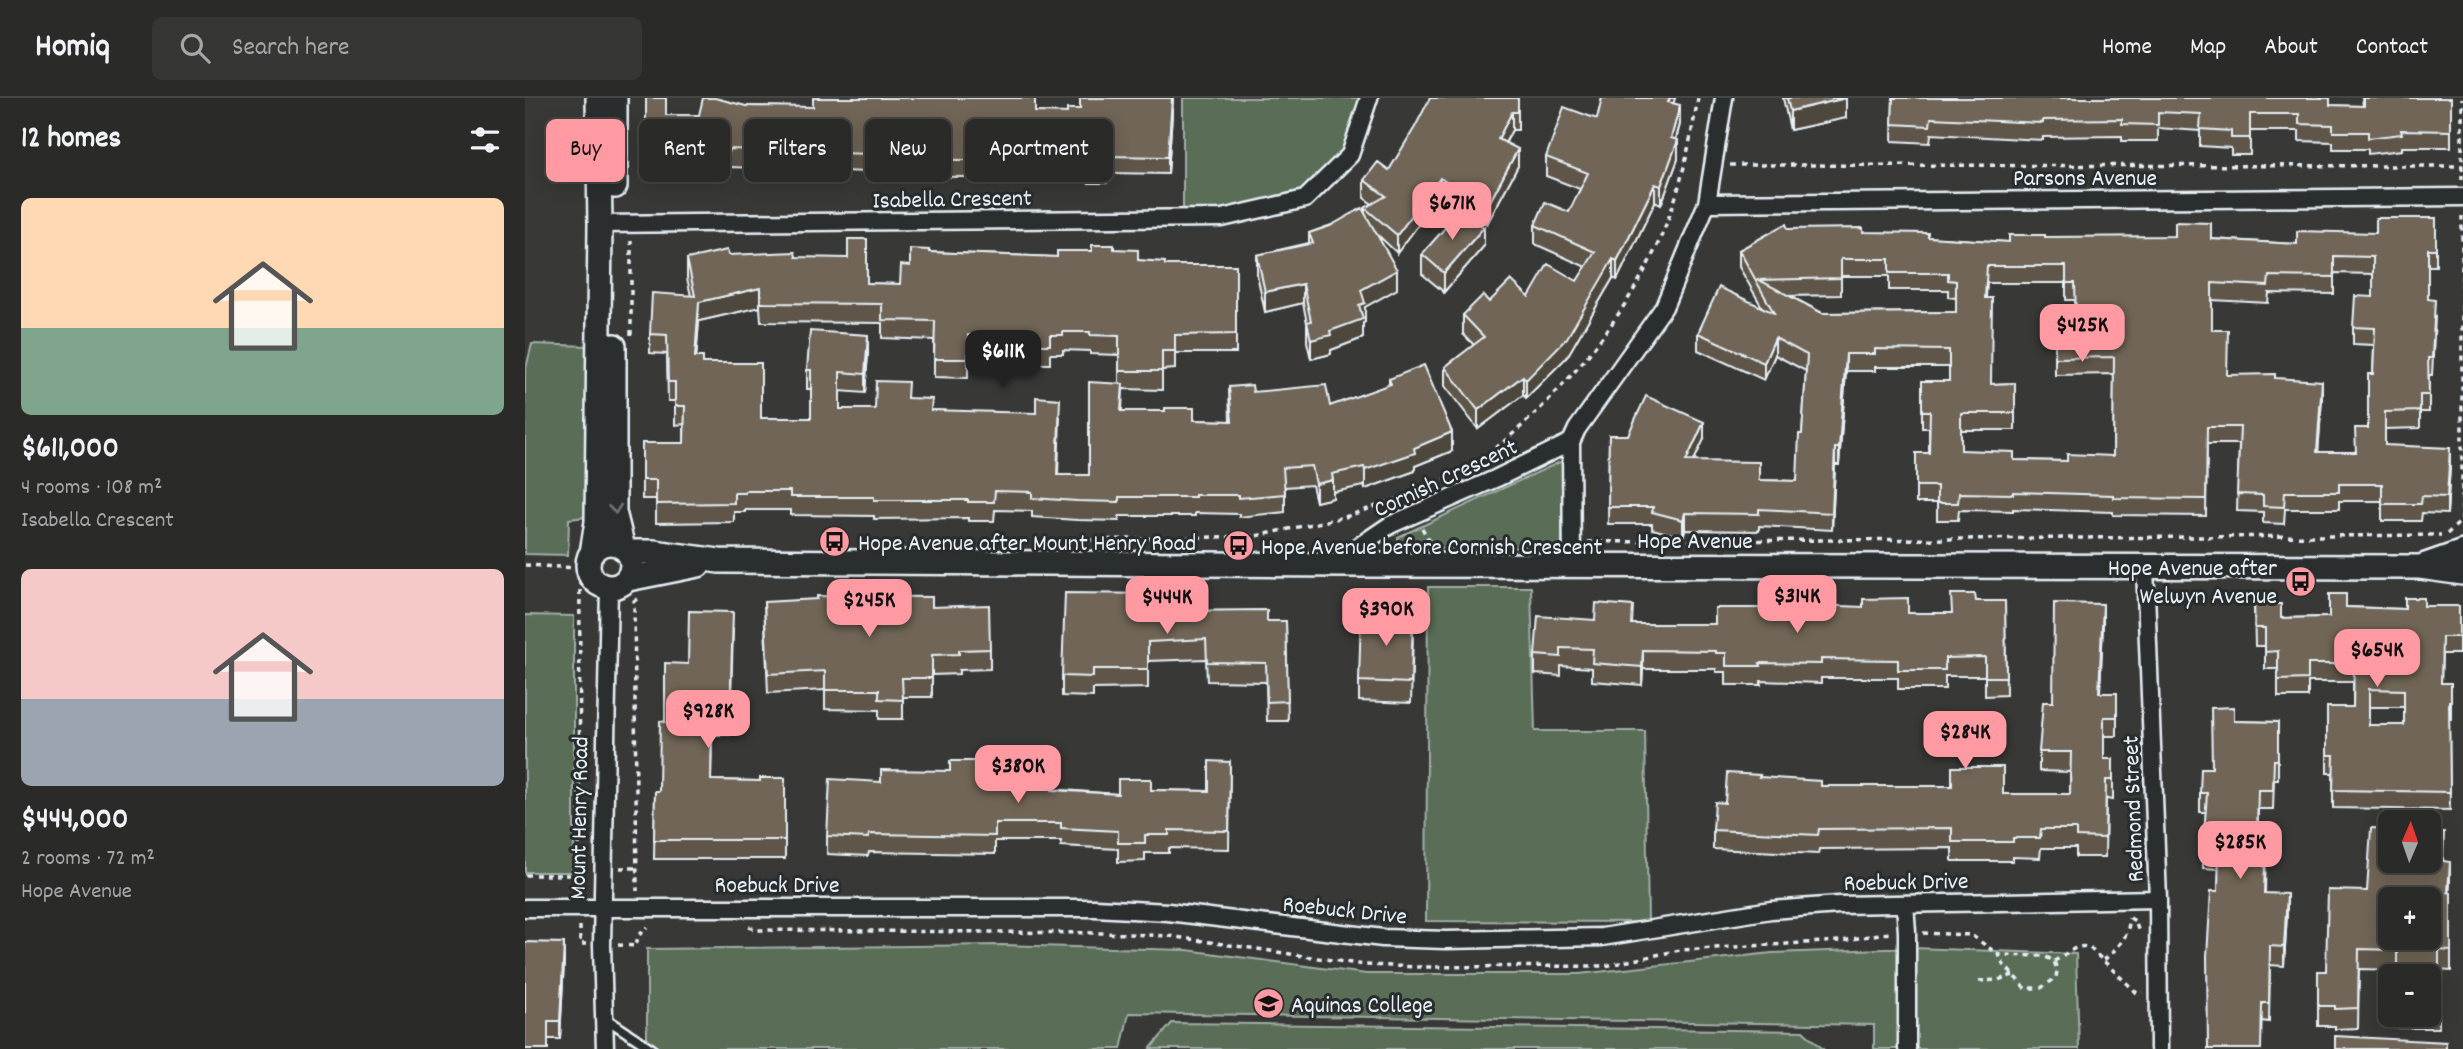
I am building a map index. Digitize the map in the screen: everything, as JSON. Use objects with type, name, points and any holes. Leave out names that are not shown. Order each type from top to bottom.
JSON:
[{"type":"street","points":[[598,98],[615,223],[597,522],[585,561],[592,579],[602,586],[627,586],[632,566],[614,512],[615,223],[615,98]]},
{"type":"street","name":"Isabella Crescent","points":[[615,223],[1222,218],[1305,199],[1350,155],[1369,98]]},
{"type":"street","points":[[1572,566],[1571,442],[1577,429],[1664,307],[1707,203],[1724,98]]},
{"type":"street","name":"Parsons Avenue","points":[[1707,203],[2463,197]]},
{"type":"street","name":"Cornish Crescent","points":[[1348,565],[1359,546],[1390,525],[1571,442]]},
{"type":"street","points":[[585,561],[603,544],[610,543],[626,550]]},
{"type":"street","name":"Hope Avenue","points":[[626,550],[719,561],[2420,567],[2463,573]]},
{"type":"street","name":"Hope Avenue","points":[[2420,567],[2463,552]]},
{"type":"street","name":"Hope Avenue","points":[[627,586],[719,561]]},
{"type":"street","name":"Redmond Street","points":[[2145,567],[2158,899],[2159,1049]]},
{"type":"street","name":"Mount Henry Road","points":[[605,1049],[603,908],[627,586]]},
{"type":"street","name":"Roebuck Drive","points":[[525,908],[1095,908],[1168,912],[1383,938],[1459,940],[1602,937],[1771,910],[1839,905],[2158,899]]},
{"type":"street","points":[[1905,904],[1907,1049]]},
{"type":"lane","points":[[605,1018],[652,1049]]},
{"type":"path","points":[[1077,540],[1256,536],[1345,517],[1408,496],[1473,465],[1540,410],[1588,355],[1632,295],[1665,227],[1685,165],[1698,98]]},
{"type":"path","points":[[1571,542],[2447,535],[2462,520],[2462,98]]},
{"type":"path","points":[[1685,165],[2463,166]]},
{"type":"path","points":[[615,223],[631,347]]},
{"type":"path","points":[[1408,496],[1429,542],[1442,542]]},
{"type":"path","points":[[525,565],[585,561],[579,875]]},
{"type":"path","points":[[627,586],[634,601],[638,936]]},
{"type":"path","points":[[2054,961],[2070,950],[2085,946],[2091,948],[2137,992],[2144,992]]},
{"type":"path","points":[[1979,981],[1998,980],[2013,975]]},
{"type":"green space","points":[[1183,98],[1363,98],[1344,153],[1302,194],[1220,212],[1183,211]]},
{"type":"green space","points":[[532,344],[588,346],[586,517],[569,519],[568,555],[525,554],[525,372]]},
{"type":"green space","points":[[1562,461],[1562,547],[1398,549],[1398,537]]},
{"type":"green space","points":[[1428,587],[1531,587],[1535,731],[1645,731],[1648,922],[1426,921]]},
{"type":"green space","points":[[525,615],[574,616],[574,872],[525,872]]},
{"type":"green space","name":"Aquinas College","points":[[1003,945],[1187,950],[1366,974],[1579,974],[1772,953],[1913,948],[2076,954],[2079,1049],[1874,1049],[1874,1025],[1129,1013],[1121,1049],[647,1049],[647,949]]},
{"type":"green space","points":[[1172,1023],[1803,1031],[1823,1049],[1150,1049]]},
{"type":"building","points":[[646,98],[666,98],[666,115],[699,115],[703,98],[715,98],[746,106],[813,107],[813,98],[1035,98],[1035,112],[1067,113],[1067,109],[1080,109],[1080,98],[1172,98],[1168,157],[1113,156],[1113,119],[965,119],[965,160],[951,160],[951,119],[865,119],[865,154],[851,153],[851,119],[744,119],[744,150],[730,149],[730,119],[646,119]]},
{"type":"building","points":[[1430,98],[1518,98],[1518,112],[1512,112],[1498,139],[1518,149],[1487,207],[1440,178],[1397,235],[1365,208],[1386,196],[1364,180],[1378,162],[1389,170]]},
{"type":"building","points":[[1602,98],[1670,98],[1668,102],[1680,105],[1671,138],[1678,140],[1661,186],[1655,184],[1617,261],[1613,259],[1567,338],[1526,380],[1523,376],[1478,410],[1445,367],[1484,337],[1463,315],[1483,295],[1489,302],[1511,280],[1529,297],[1548,264],[1577,281],[1595,252],[1535,225],[1545,202],[1569,212],[1588,173],[1546,157],[1564,107],[1597,119]]},
{"type":"building","points":[[1787,98],[1846,98],[1790,111]]},
{"type":"building","points":[[1893,98],[2330,98],[2330,105],[2364,106],[2364,98],[2451,98],[2451,131],[2401,130],[2402,134],[2368,138],[2368,132],[2333,132],[2333,125],[2299,124],[2299,114],[2250,114],[2250,138],[2231,138],[2231,131],[2200,129],[2201,114],[2158,112],[2158,125],[2122,124],[2122,119],[2043,120],[2043,123],[1931,118],[1930,126],[1892,124]]},
{"type":"building","points":[[1362,208],[1397,270],[1361,290],[1365,303],[1359,305],[1363,319],[1330,331],[1331,335],[1311,340],[1307,322],[1311,321],[1303,284],[1265,292],[1257,255],[1313,243],[1309,233],[1330,226]]},
{"type":"building","points":[[1459,212],[1484,227],[1444,273],[1422,254]]},
{"type":"building","points":[[2376,218],[2436,218],[2436,249],[2428,249],[2428,299],[2435,300],[2432,358],[2428,358],[2429,395],[2420,395],[2420,411],[2385,412],[2385,445],[2450,448],[2447,497],[2422,496],[2421,504],[2382,504],[2382,484],[2339,484],[2339,492],[2285,492],[2284,507],[2263,506],[2263,495],[2237,494],[2240,427],[2207,427],[2206,499],[2113,498],[2113,495],[2013,492],[1959,493],[1958,503],[1937,503],[1937,486],[1916,486],[1916,453],[1929,453],[1930,411],[1922,411],[1922,381],[1949,381],[1949,350],[1875,349],[1875,354],[1846,354],[1839,448],[1835,448],[1832,513],[1759,509],[1759,514],[1685,513],[1683,520],[1652,512],[1653,507],[1608,507],[1609,435],[1628,435],[1646,396],[1704,422],[1686,461],[1759,462],[1759,480],[1797,481],[1807,355],[1775,338],[1764,363],[1698,333],[1719,287],[1774,313],[1739,250],[1786,224],[1788,229],[1863,228],[1863,232],[1928,233],[1928,237],[2009,242],[2009,235],[2175,236],[2175,222],[2211,223],[2211,239],[2297,244],[2297,231],[2376,233]],"holes":[[[2334,256],[2373,257],[2373,297],[2355,296],[2353,327],[2375,328],[2373,374],[2368,374],[2368,428],[2355,428],[2356,452],[2317,452],[2322,381],[2275,378],[2275,374],[2227,375],[2228,330],[2212,330],[2212,283],[2268,286],[2269,276],[2334,277]],[[1841,259],[1889,259],[1889,273],[1948,273],[1948,280],[1956,281],[1956,312],[1822,313],[1759,280],[1841,278]],[[1987,266],[2066,266],[2066,283],[2075,283],[2076,316],[2067,316],[2067,331],[2055,332],[2055,358],[2114,357],[2113,456],[2067,454],[2067,461],[2014,460],[2014,452],[1961,450],[1961,413],[2015,413],[2015,383],[1991,384],[1992,298],[1985,298]]]},
{"type":"building","points":[[848,239],[867,239],[867,283],[900,284],[901,265],[910,266],[910,249],[1057,257],[1057,251],[1092,251],[1092,245],[1114,245],[1114,249],[1138,250],[1138,260],[1165,262],[1165,265],[1236,265],[1236,334],[1175,335],[1175,351],[1162,351],[1162,371],[1119,371],[1119,336],[1063,332],[1063,335],[1050,335],[1050,345],[1028,345],[1028,338],[968,335],[968,359],[934,359],[935,321],[882,320],[882,304],[761,303],[760,288],[699,302],[695,357],[703,357],[703,363],[761,363],[761,418],[811,418],[811,370],[807,370],[810,331],[868,335],[865,374],[840,372],[840,409],[875,409],[876,381],[908,382],[907,398],[932,399],[931,410],[1036,413],[1036,397],[1060,399],[1057,475],[1089,475],[1089,382],[1123,384],[1121,411],[1194,408],[1194,420],[1232,421],[1229,387],[1252,385],[1253,392],[1326,385],[1330,406],[1391,384],[1389,379],[1424,365],[1452,432],[1414,448],[1415,453],[1365,470],[1364,467],[1332,474],[1333,480],[1316,484],[1312,466],[1283,468],[1285,494],[1239,498],[1239,495],[1119,497],[1119,502],[1032,498],[1032,492],[995,491],[994,502],[968,502],[874,500],[874,497],[790,497],[790,491],[745,491],[734,493],[734,503],[656,504],[656,480],[642,480],[642,443],[684,443],[685,406],[675,406],[675,382],[668,382],[667,335],[650,334],[652,293],[695,296],[687,259],[727,250],[729,255],[795,252],[796,257],[848,258]]},
{"type":"building","points":[[1065,593],[1162,594],[1163,611],[1267,610],[1267,621],[1286,621],[1288,701],[1267,702],[1266,663],[1207,662],[1206,639],[1148,642],[1148,669],[1093,669],[1093,677],[1062,676]]},
{"type":"building","points":[[1951,594],[1975,594],[1976,601],[2005,601],[2006,677],[1985,677],[1985,657],[1945,658],[1945,670],[1898,670],[1898,660],[1821,659],[1821,664],[1760,663],[1761,666],[1726,666],[1726,653],[1716,651],[1643,650],[1642,667],[1592,663],[1593,649],[1561,648],[1561,657],[1535,655],[1538,616],[1595,620],[1596,603],[1633,606],[1632,624],[1715,624],[1715,608],[1772,608],[1772,603],[1863,607],[1863,599],[1908,598],[1908,613],[1952,613]]},
{"type":"building","points":[[2329,594],[2346,594],[2346,607],[2405,609],[2405,598],[2424,598],[2424,606],[2459,606],[2459,637],[2442,637],[2441,683],[2451,683],[2450,792],[2333,790],[2334,755],[2327,755],[2327,707],[2353,707],[2354,664],[2308,664],[2308,679],[2278,680],[2278,651],[2265,652],[2265,628],[2255,628],[2254,604],[2281,604],[2281,618],[2329,617]],"holes":[[[2369,689],[2404,690],[2404,725],[2369,725]]]},
{"type":"building","points":[[817,596],[932,597],[932,607],[989,605],[990,649],[959,650],[959,654],[932,655],[932,678],[902,678],[903,700],[879,699],[879,690],[825,690],[825,671],[768,674],[764,602],[817,599]]},
{"type":"building","points":[[2054,603],[2103,604],[2099,693],[2117,693],[2117,717],[2104,717],[2104,759],[2113,759],[2113,780],[2106,780],[2105,838],[2076,837],[2076,829],[2041,829],[2040,838],[2013,838],[2013,842],[1952,842],[1952,828],[1819,829],[1818,835],[1713,830],[1715,802],[1725,803],[1727,773],[1821,781],[1821,786],[1952,786],[1952,767],[2003,767],[2003,794],[2070,794],[2071,752],[2039,752],[2043,702],[2053,702]]},
{"type":"building","points":[[689,611],[733,612],[730,716],[712,716],[711,780],[760,781],[760,778],[785,778],[785,840],[654,840],[655,791],[659,791],[660,721],[665,722],[665,663],[688,664]]},
{"type":"building","points":[[1361,612],[1413,614],[1411,683],[1359,681]]},
{"type":"building","points":[[2234,707],[2234,721],[2278,722],[2278,760],[2274,760],[2273,790],[2258,790],[2257,833],[2266,833],[2264,893],[2287,894],[2284,947],[2270,946],[2269,1003],[2262,1003],[2261,1049],[2208,1049],[2207,956],[2211,891],[2218,891],[2219,850],[2203,849],[2207,793],[2200,793],[2201,768],[2212,768],[2211,708]]},
{"type":"building","points":[[950,761],[994,761],[994,785],[1052,785],[1052,790],[1118,794],[1118,779],[1151,779],[1151,790],[1209,791],[1209,761],[1230,762],[1229,831],[1169,830],[1169,835],[1145,835],[1145,843],[1118,843],[1118,831],[1061,828],[1061,823],[995,823],[995,836],[827,836],[830,779],[881,782],[881,770],[950,771]]},
{"type":"building","points":[[2371,828],[2378,828],[2378,873],[2441,873],[2441,832],[2444,832],[2443,861],[2450,862],[2448,892],[2451,893],[2451,951],[2439,950],[2441,887],[2378,887],[2378,950],[2359,949],[2358,1008],[2335,1009],[2335,1006],[2318,1006],[2318,971],[2326,971],[2328,890],[2367,891]]},
{"type":"building","points":[[525,942],[564,943],[560,1021],[548,1021],[548,1049],[525,1049]]},
{"type":"building","points":[[2397,950],[2439,950],[2439,964],[2397,964]]},
{"type":"building","points":[[2335,1036],[2446,1042],[2446,1049],[2335,1049]]},
{"type":"place","name":"Hope Avenue after Mount Henry Road","points":[[835,542]]},
{"type":"place","name":"Hope Avenue before Cornish Crescent","points":[[1238,546]]},
{"type":"place","name":"Hope Avenue after Welwyn Avenue","points":[[2300,581]]},
{"type":"place","name":"Aquinas College","points":[[1268,1004]]}]
